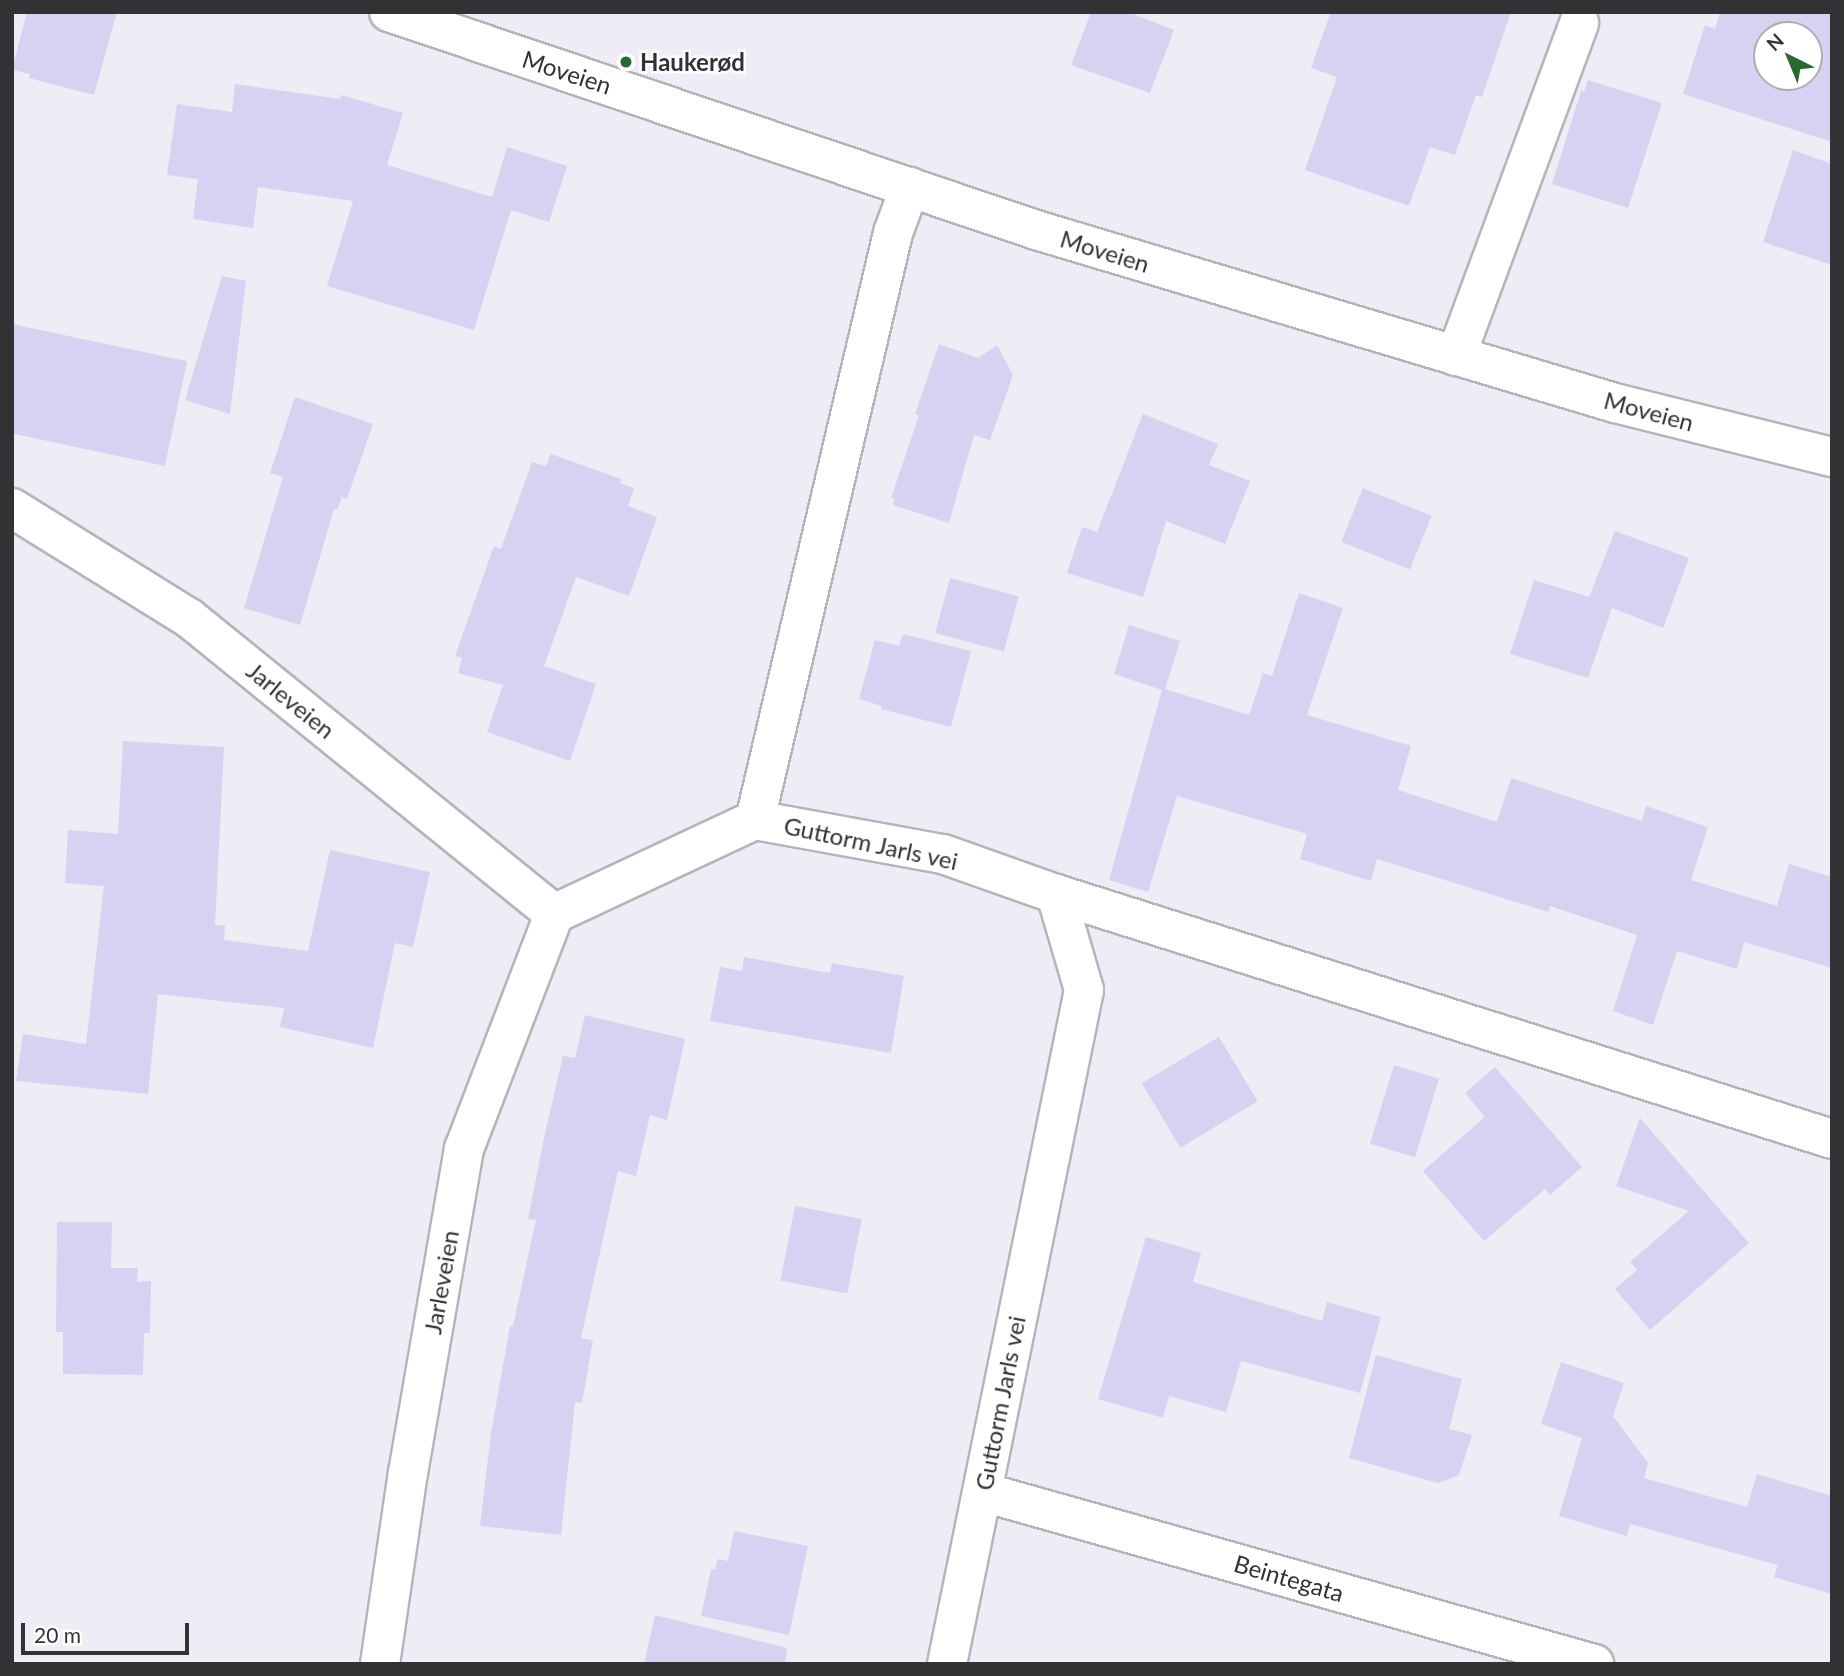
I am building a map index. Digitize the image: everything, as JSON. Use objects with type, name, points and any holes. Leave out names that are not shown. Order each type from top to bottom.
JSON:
[{"type":"street","name":"Moveien","points":[[389,12],[1036,230],[1615,403],[1832,457]]},
{"type":"street","points":[[1456,356],[1579,23]]},
{"type":"street","name":"Guttorm Jarls vei","points":[[910,187],[893,233],[755,820],[943,854],[1056,894],[1084,990],[947,1664]]},
{"type":"street","name":"Jarleveien","points":[[12,508],[189,618],[554,914],[464,1149],[408,1473],[380,1664]]},
{"type":"street","points":[[554,914],[755,820]]},
{"type":"street","points":[[1056,894],[1832,1139]]},
{"type":"street","name":"Beintegata","points":[[983,1492],[1594,1664]]},
{"type":"building","points":[[27,12],[117,12],[94,95],[29,78],[30,74],[12,70]]},
{"type":"building","points":[[1091,12],[1128,12],[1174,30],[1150,93],[1071,65]]},
{"type":"building","points":[[1331,12],[1511,12],[1482,97],[1476,95],[1455,155],[1430,147],[1409,206],[1305,170],[1337,77],[1311,68]]},
{"type":"building","points":[[1720,12],[1832,12],[1832,142],[1683,94],[1705,25],[1715,29]]},
{"type":"building","points":[[1588,80],[1662,103],[1628,208],[1552,184],[1581,91],[1584,92]]},
{"type":"building","points":[[235,84],[340,99],[341,95],[403,113],[387,165],[492,197],[507,147],[567,166],[549,222],[511,210],[474,330],[327,286],[353,201],[258,187],[253,228],[193,219],[198,179],[167,175],[177,104],[232,112]]},
{"type":"building","points":[[1793,150],[1832,164],[1832,265],[1763,242]]},
{"type":"building","points":[[222,276],[246,281],[230,414],[185,400]]},
{"type":"building","points":[[12,324],[187,361],[165,466],[12,433]]},
{"type":"building","points":[[939,344],[978,358],[997,345],[1013,375],[990,440],[974,435],[949,523],[893,505],[895,499],[891,498]]},
{"type":"building","points":[[295,397],[373,424],[347,499],[342,497],[337,510],[334,509],[300,625],[244,608],[283,477],[270,473]]},
{"type":"building","points":[[1143,414],[1218,444],[1209,465],[1250,481],[1225,544],[1166,521],[1143,597],[1067,573],[1082,527],[1097,532]]},
{"type":"building","points":[[551,454],[621,479],[620,483],[634,488],[628,506],[657,517],[629,596],[576,577],[544,666],[596,684],[570,761],[487,732],[503,685],[458,673],[462,658],[455,656],[494,546],[501,549],[532,462],[546,466]]},
{"type":"building","points":[[1363,488],[1432,516],[1410,569],[1341,542]]},
{"type":"building","points":[[1615,531],[1689,558],[1663,628],[1612,608],[1588,678],[1510,654],[1534,580],[1589,597]]},
{"type":"building","points":[[950,578],[1019,596],[1004,651],[935,633]]},
{"type":"building","points":[[1299,593],[1343,608],[1307,715],[1411,746],[1398,790],[1497,822],[1511,778],[1642,821],[1646,806],[1708,827],[1691,880],[1777,906],[1789,864],[1832,877],[1832,968],[1744,942],[1737,969],[1677,951],[1653,1025],[1613,1011],[1637,935],[1550,906],[1548,912],[1377,859],[1371,881],[1300,859],[1307,834],[1177,796],[1148,892],[1109,880],[1162,690],[1114,674],[1129,625],[1180,641],[1165,689],[1249,715],[1263,673],[1272,676]]},
{"type":"building","points":[[903,634],[971,651],[951,727],[881,709],[882,706],[859,699],[875,640],[899,646]]},
{"type":"building","points":[[123,741],[224,747],[215,925],[225,926],[224,940],[308,951],[330,850],[430,872],[413,947],[395,943],[373,1048],[280,1027],[284,1008],[158,994],[148,1094],[16,1081],[23,1034],[86,1044],[104,886],[65,883],[68,830],[118,834]]},
{"type":"building","points":[[744,957],[830,973],[832,963],[904,976],[891,1053],[710,1021],[720,967],[742,971]]},
{"type":"building","points":[[585,1015],[685,1039],[667,1120],[650,1115],[636,1176],[618,1171],[581,1338],[593,1340],[582,1403],[575,1402],[561,1535],[480,1526],[491,1433],[510,1326],[513,1326],[536,1220],[528,1219],[545,1133],[563,1056],[575,1058]]},
{"type":"building","points":[[1219,1037],[1258,1101],[1180,1148],[1142,1083]]},
{"type":"building","points":[[1394,1065],[1439,1079],[1415,1157],[1370,1143]]},
{"type":"building","points":[[1495,1067],[1582,1167],[1550,1195],[1545,1189],[1484,1241],[1423,1171],[1485,1117],[1465,1093]]},
{"type":"building","points":[[1640,1118],[1749,1243],[1650,1330],[1615,1289],[1637,1270],[1630,1262],[1689,1211],[1616,1186]]},
{"type":"building","points":[[795,1206],[862,1219],[847,1294],[780,1281]]},
{"type":"building","points":[[57,1222],[112,1222],[111,1268],[138,1268],[137,1282],[151,1281],[150,1333],[144,1333],[143,1375],[63,1374],[63,1332],[56,1332]]},
{"type":"building","points":[[1146,1237],[1201,1253],[1193,1282],[1322,1321],[1327,1302],[1381,1317],[1360,1393],[1241,1361],[1226,1412],[1169,1396],[1163,1418],[1098,1399]]},
{"type":"building","points":[[1376,1355],[1462,1379],[1449,1429],[1472,1435],[1459,1475],[1438,1483],[1349,1458]]},
{"type":"building","points":[[1561,1362],[1624,1383],[1613,1416],[1648,1463],[1644,1478],[1747,1507],[1757,1474],[1832,1496],[1832,1594],[1774,1577],[1778,1565],[1630,1524],[1627,1536],[1559,1516],[1582,1438],[1541,1424]]},
{"type":"building","points":[[734,1531],[808,1546],[789,1635],[701,1616],[711,1569],[715,1570],[718,1559],[728,1561]]},
{"type":"building","points":[[655,1615],[787,1648],[785,1664],[644,1664]]},
{"type":"place","name":"Haukerød","points":[[626,62]]}]
